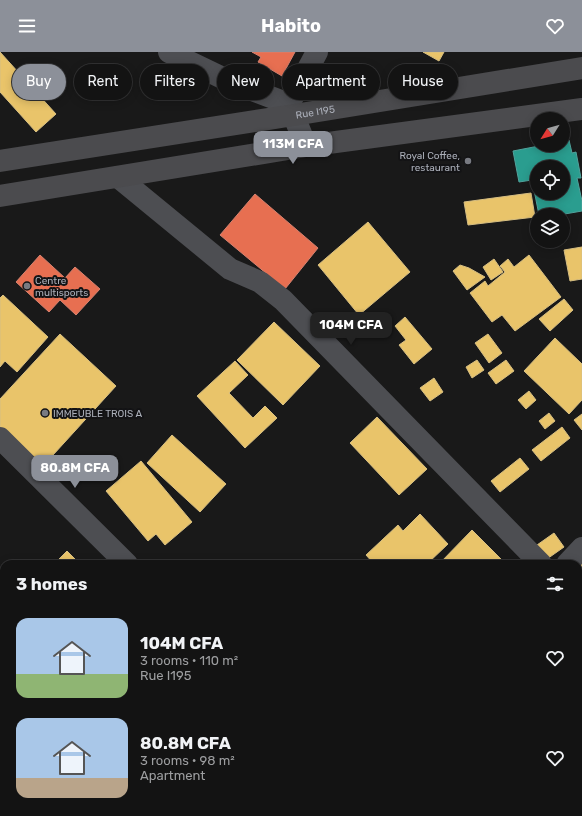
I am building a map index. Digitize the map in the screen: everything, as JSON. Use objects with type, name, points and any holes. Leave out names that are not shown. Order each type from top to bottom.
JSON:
[{"type":"main road","name":"Rue I195","points":[[0,162],[292,110],[582,68]]},
{"type":"main road","points":[[0,196],[306,146],[582,109]]},
{"type":"street","points":[[169,52],[292,110],[306,146]]},
{"type":"street","points":[[292,110],[317,52]]},
{"type":"street","points":[[118,177],[230,269],[260,282],[283,300],[537,560]]},
{"type":"street","points":[[0,438],[123,560]]},
{"type":"street","points":[[571,560],[582,548]]},
{"type":"building: Homes","points":[[0,52],[12,65],[12,100],[43,100],[56,114],[36,132],[0,92]]},
{"type":"building: Homes","points":[[423,52],[444,52],[439,61]]},
{"type":"building: Homes","points":[[530,193],[530,200],[532,200],[534,208],[530,208],[530,218],[468,225],[464,202]]},
{"type":"building: Homes","points":[[368,222],[410,272],[359,315],[318,265]]},
{"type":"building: Homes","points":[[582,247],[582,279],[570,281],[564,250]]},
{"type":"building: Homes","points":[[529,255],[561,297],[515,331],[502,315],[492,322],[470,293],[485,281],[488,286],[505,272],[500,266],[508,259],[514,267]]},
{"type":"building: Homes","points":[[494,259],[503,272],[491,280],[483,267]]},
{"type":"building: Homes","points":[[460,265],[485,277],[467,290],[453,271]]},
{"type":"building: Homes","points":[[3,295],[48,337],[17,372],[5,361],[0,367],[0,298]]},
{"type":"building: Homes","points":[[564,299],[573,310],[550,331],[539,319]]},
{"type":"building: Homes","points":[[405,317],[432,349],[414,364],[399,345],[406,340],[395,326]]},
{"type":"building: Homes","points":[[274,322],[320,366],[283,405],[237,360]]},
{"type":"building: Homes","name":"IMMEUBLE TROIS A","points":[[60,334],[116,386],[43,466],[0,427],[0,399]]},
{"type":"building: Homes","points":[[488,334],[502,353],[489,363],[475,343]]},
{"type":"building: Homes","points":[[555,338],[582,364],[582,400],[569,414],[524,371]]},
{"type":"building: Homes","points":[[477,360],[484,370],[472,378],[466,367]]},
{"type":"building: Homes","points":[[506,360],[514,371],[496,384],[488,373]]},
{"type":"building: Homes","points":[[235,361],[248,375],[229,393],[253,418],[265,406],[277,418],[245,448],[197,396]]},
{"type":"building: Homes","points":[[434,378],[443,392],[430,401],[420,388]]},
{"type":"building: Homes","points":[[529,391],[536,400],[526,409],[518,400]]},
{"type":"building: Homes","points":[[549,413],[555,421],[545,429],[539,421]]},
{"type":"building: Homes","points":[[582,414],[582,430],[574,420]]},
{"type":"building: Homes","points":[[377,417],[427,469],[399,495],[350,443]]},
{"type":"building: Homes","points":[[562,427],[570,438],[541,461],[532,450]]},
{"type":"building: Homes","points":[[172,435],[226,484],[200,512],[147,463]]},
{"type":"building: Homes","points":[[520,458],[529,469],[500,492],[491,481]]},
{"type":"building: Homes","points":[[141,461],[192,522],[165,545],[156,534],[148,541],[106,491]]},
{"type":"building: Homes","points":[[420,514],[448,544],[431,560],[370,560],[366,555],[398,525],[403,531]]},
{"type":"building: Homes","points":[[472,530],[502,560],[443,560]]},
{"type":"building: Homes","points":[[554,533],[564,547],[547,559],[537,545]]},
{"type":"building: Homes","points":[[67,551],[76,560],[58,560]]},
{"type":"building: Shops","points":[[252,52],[295,52],[288,64],[282,64],[282,76],[274,71],[274,64],[261,64],[258,62],[261,57]]},
{"type":"building: Shops","points":[[255,194],[318,248],[285,289],[220,235]]},
{"type":"building: Shops","points":[[40,255],[65,278],[75,267],[100,289],[76,315],[60,300],[49,312],[16,282]]},
{"type":"building: Schools","points":[[570,144],[572,153],[576,152],[581,178],[577,178],[582,201],[582,211],[570,213],[570,208],[538,208],[536,200],[570,200],[570,160],[530,160],[530,180],[519,182],[513,151],[530,148],[530,152],[570,152]]},
{"type":"place","name":"Royal Coffee, restaurant","points":[[468,161]]},
{"type":"place","name":"Centre multisports","points":[[27,286]]},
{"type":"place","name":"IMMEUBLE TROIS A","points":[[45,413]]}]
